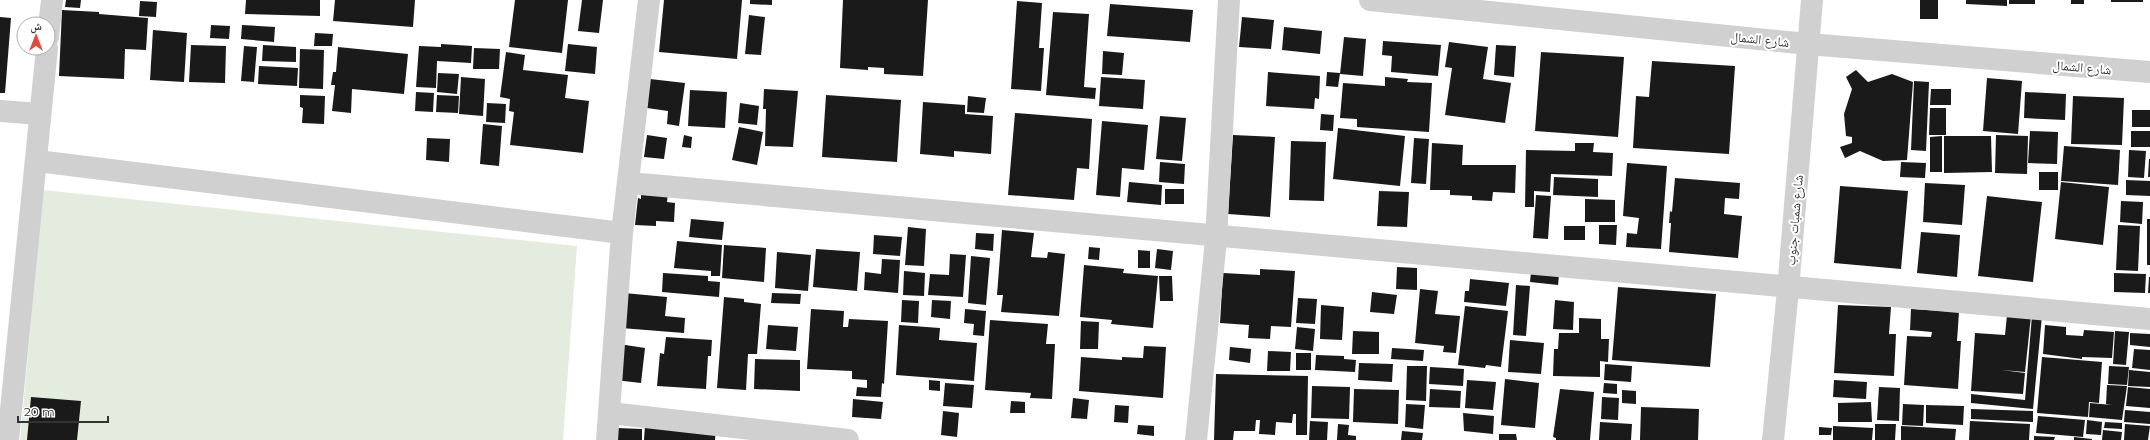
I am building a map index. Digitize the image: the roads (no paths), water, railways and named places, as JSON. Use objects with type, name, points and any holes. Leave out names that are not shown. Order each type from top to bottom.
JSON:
[{"type":"street","points":[[50,16],[52,0]]},
{"type":"street","points":[[607,440],[622,233],[649,0]]},
{"type":"street","points":[[1196,440],[1216,239],[1229,0]]},
{"type":"street","name":"شارع الشمال","points":[[1370,0],[1808,44],[2150,72]]},
{"type":"street","name":"شارع شمبات جنوب","points":[[1773,440],[1788,290],[1812,0]]},
{"type":"street","points":[[8,440],[9,346],[37,161],[46,56]]},
{"type":"street","points":[[0,111],[40,114]]},
{"type":"street","points":[[37,161],[622,233]]},
{"type":"street","points":[[629,183],[1216,239],[1788,290],[2150,319]]},
{"type":"street","points":[[610,413],[848,440]]}]
